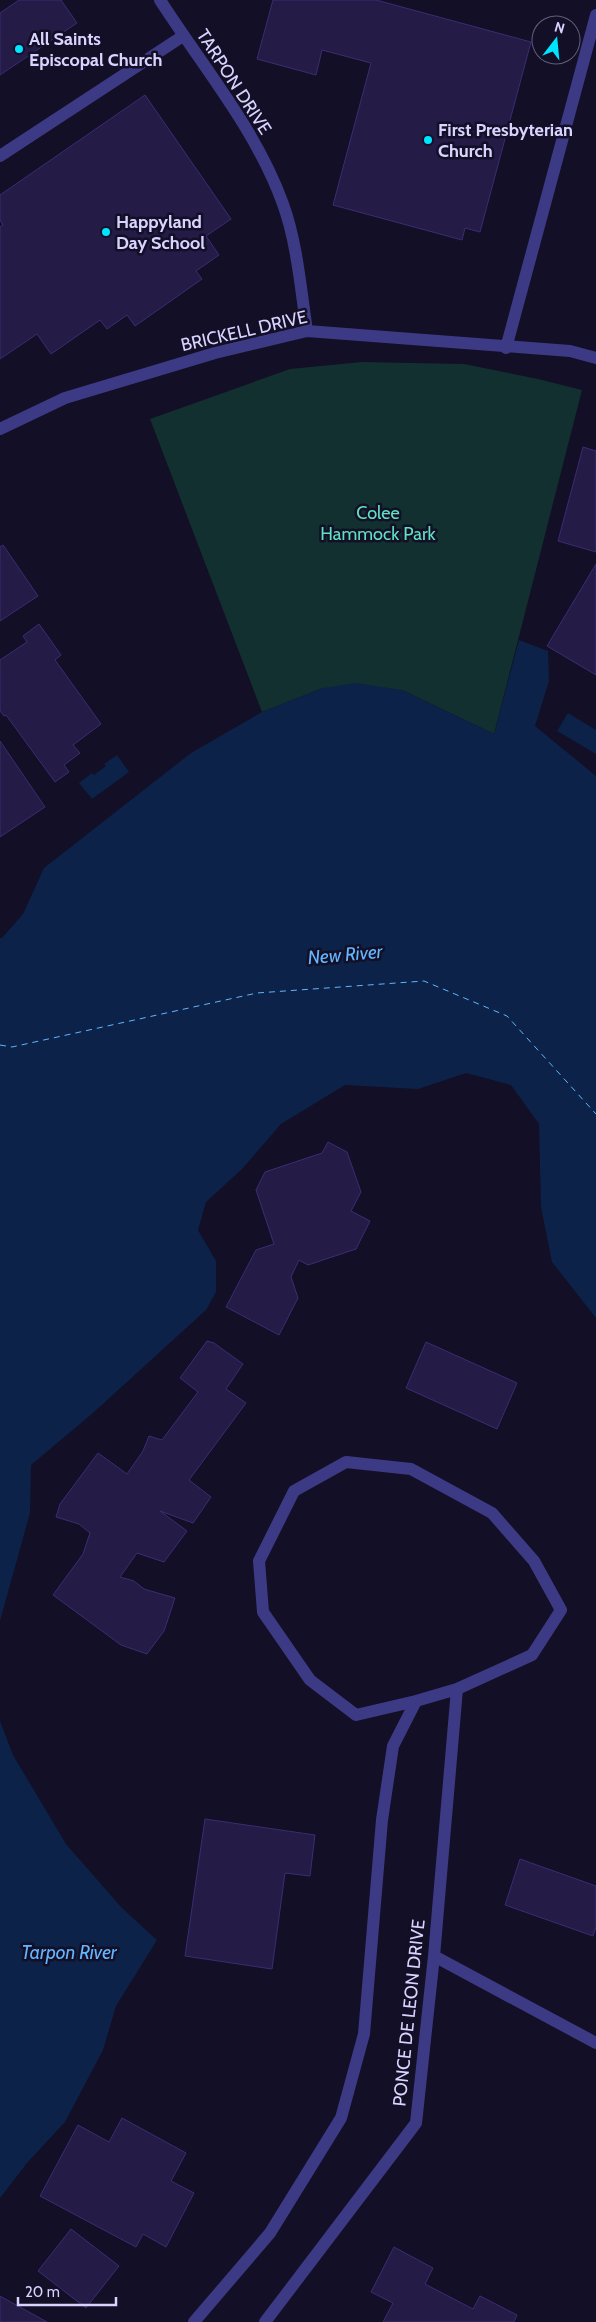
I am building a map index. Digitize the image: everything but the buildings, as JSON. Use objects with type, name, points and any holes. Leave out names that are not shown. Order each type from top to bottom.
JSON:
[{"type":"street","name":"TARPON DRIVE","points":[[160,0],[249,132],[284,205],[297,264],[307,331]]},
{"type":"street","points":[[506,348],[596,15]]},
{"type":"street","points":[[0,156],[183,36]]},
{"type":"street","name":"BRICKELL DRIVE","points":[[0,428],[65,398],[215,353],[307,331],[506,348],[570,351],[596,358]]},
{"type":"street","points":[[346,1462],[411,1469],[492,1513],[534,1561],[561,1610],[532,1655],[457,1688],[416,1701],[356,1715],[310,1680],[264,1612],[259,1561],[294,1491],[346,1462]]},
{"type":"street","name":"PONCE DE LEON DRIVE","points":[[265,2322],[416,2123],[434,1956],[457,1688]]},
{"type":"street","points":[[194,2322],[270,2233],[341,2118],[364,2034],[382,1820],[393,1746],[416,1701]]},
{"type":"street","points":[[434,1956],[596,2043]]},
{"type":"green space","name":"Colee Hammock Park","points":[[362,362],[464,364],[582,390],[494,734],[402,690],[323,688],[262,712],[150,419],[290,369]]},
{"type":"water","name":"New River","points":[[519,640],[548,651],[549,681],[535,726],[596,776],[596,1318],[552,1262],[541,1207],[539,1124],[511,1085],[466,1073],[418,1089],[345,1085],[281,1124],[242,1169],[206,1202],[198,1230],[216,1261],[216,1292],[206,1310],[93,1413],[31,1465],[30,1513],[0,1621],[0,938],[23,914],[44,868],[191,753],[262,712],[323,688],[356,683],[402,690],[494,734]]},
{"type":"water","points":[[568,713],[596,730],[596,754],[557,731]]},
{"type":"water","points":[[117,755],[129,772],[92,799],[79,783],[92,773],[94,775],[106,766],[104,764]]},
{"type":"water","name":"Tarpon River","points":[[0,1721],[13,1755],[66,1844],[122,1908],[157,1940],[116,2006],[103,2050],[65,2122],[27,2163],[0,2198]]},
{"type":"ferry route","points":[[0,1045],[12,1047],[257,993],[424,981],[507,1016],[596,1114]]},
{"type":"place","name":"All Saints Episcopal Church","points":[[19,49]]},
{"type":"place","name":"First Presbyterian Church","points":[[428,140]]},
{"type":"place","name":"Happyland Day School","points":[[106,232]]}]
